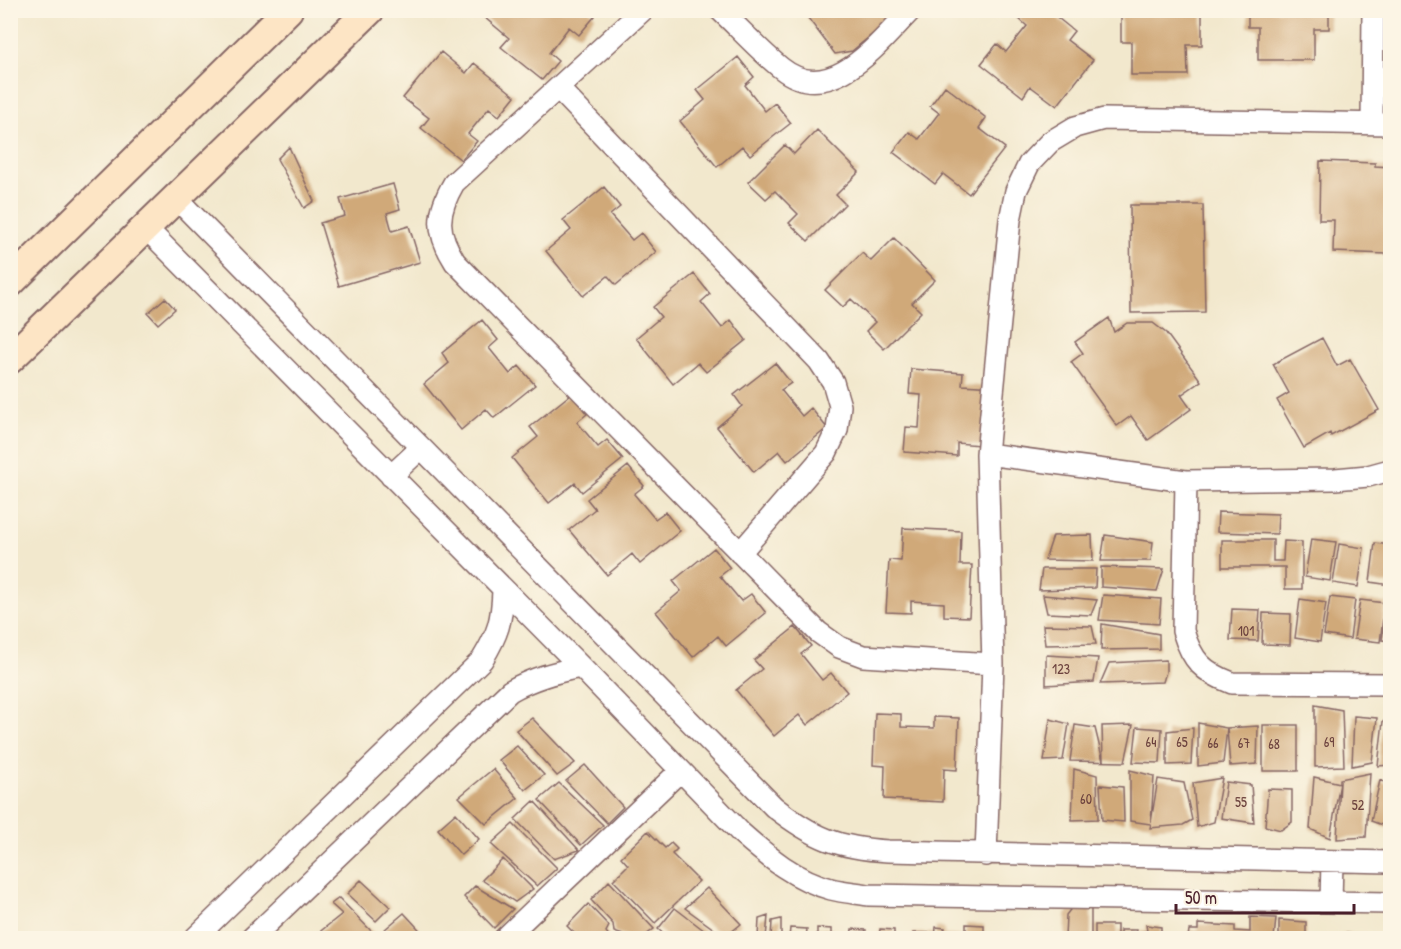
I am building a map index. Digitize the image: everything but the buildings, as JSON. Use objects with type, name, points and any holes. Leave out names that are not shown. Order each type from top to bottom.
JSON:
[{"type":"street","points":[[10,283],[288,10]]},
{"type":"street","points":[[10,359],[370,10]]},
{"type":"street","points":[[643,10],[454,183],[443,202],[440,223],[444,244],[455,262],[818,632],[839,647],[863,656],[993,664]]},
{"type":"street","points":[[720,10],[783,69],[801,78],[822,80],[842,75],[858,63],[911,10]]},
{"type":"street","points":[[986,855],[993,664],[987,454],[1010,220],[1016,191],[1029,164],[1050,142],[1075,127],[1104,119],[1381,124],[1372,10]]},
{"type":"street","points":[[558,88],[819,361],[833,382],[840,406],[837,430],[826,453],[740,553]]},
{"type":"street","points":[[176,198],[774,807],[799,826],[826,841],[856,849],[986,855],[1390,862]]},
{"type":"street","points":[[146,228],[581,667],[741,833],[766,855],[798,877],[831,889],[880,895],[1390,903]]},
{"type":"street","points":[[391,476],[421,448]]},
{"type":"street","points":[[987,454],[1186,481],[1335,479],[1368,476],[1390,470]]},
{"type":"street","points":[[1186,481],[1183,631],[1188,649],[1199,665],[1214,676],[1232,683],[1390,684]]},
{"type":"street","points":[[195,939],[483,660],[498,631],[502,615],[503,590]]},
{"type":"street","points":[[252,939],[510,691],[532,679],[581,667]]},
{"type":"street","points":[[505,939],[680,771]]},
{"type":"street","points":[[1331,902],[1332,861]]}]
